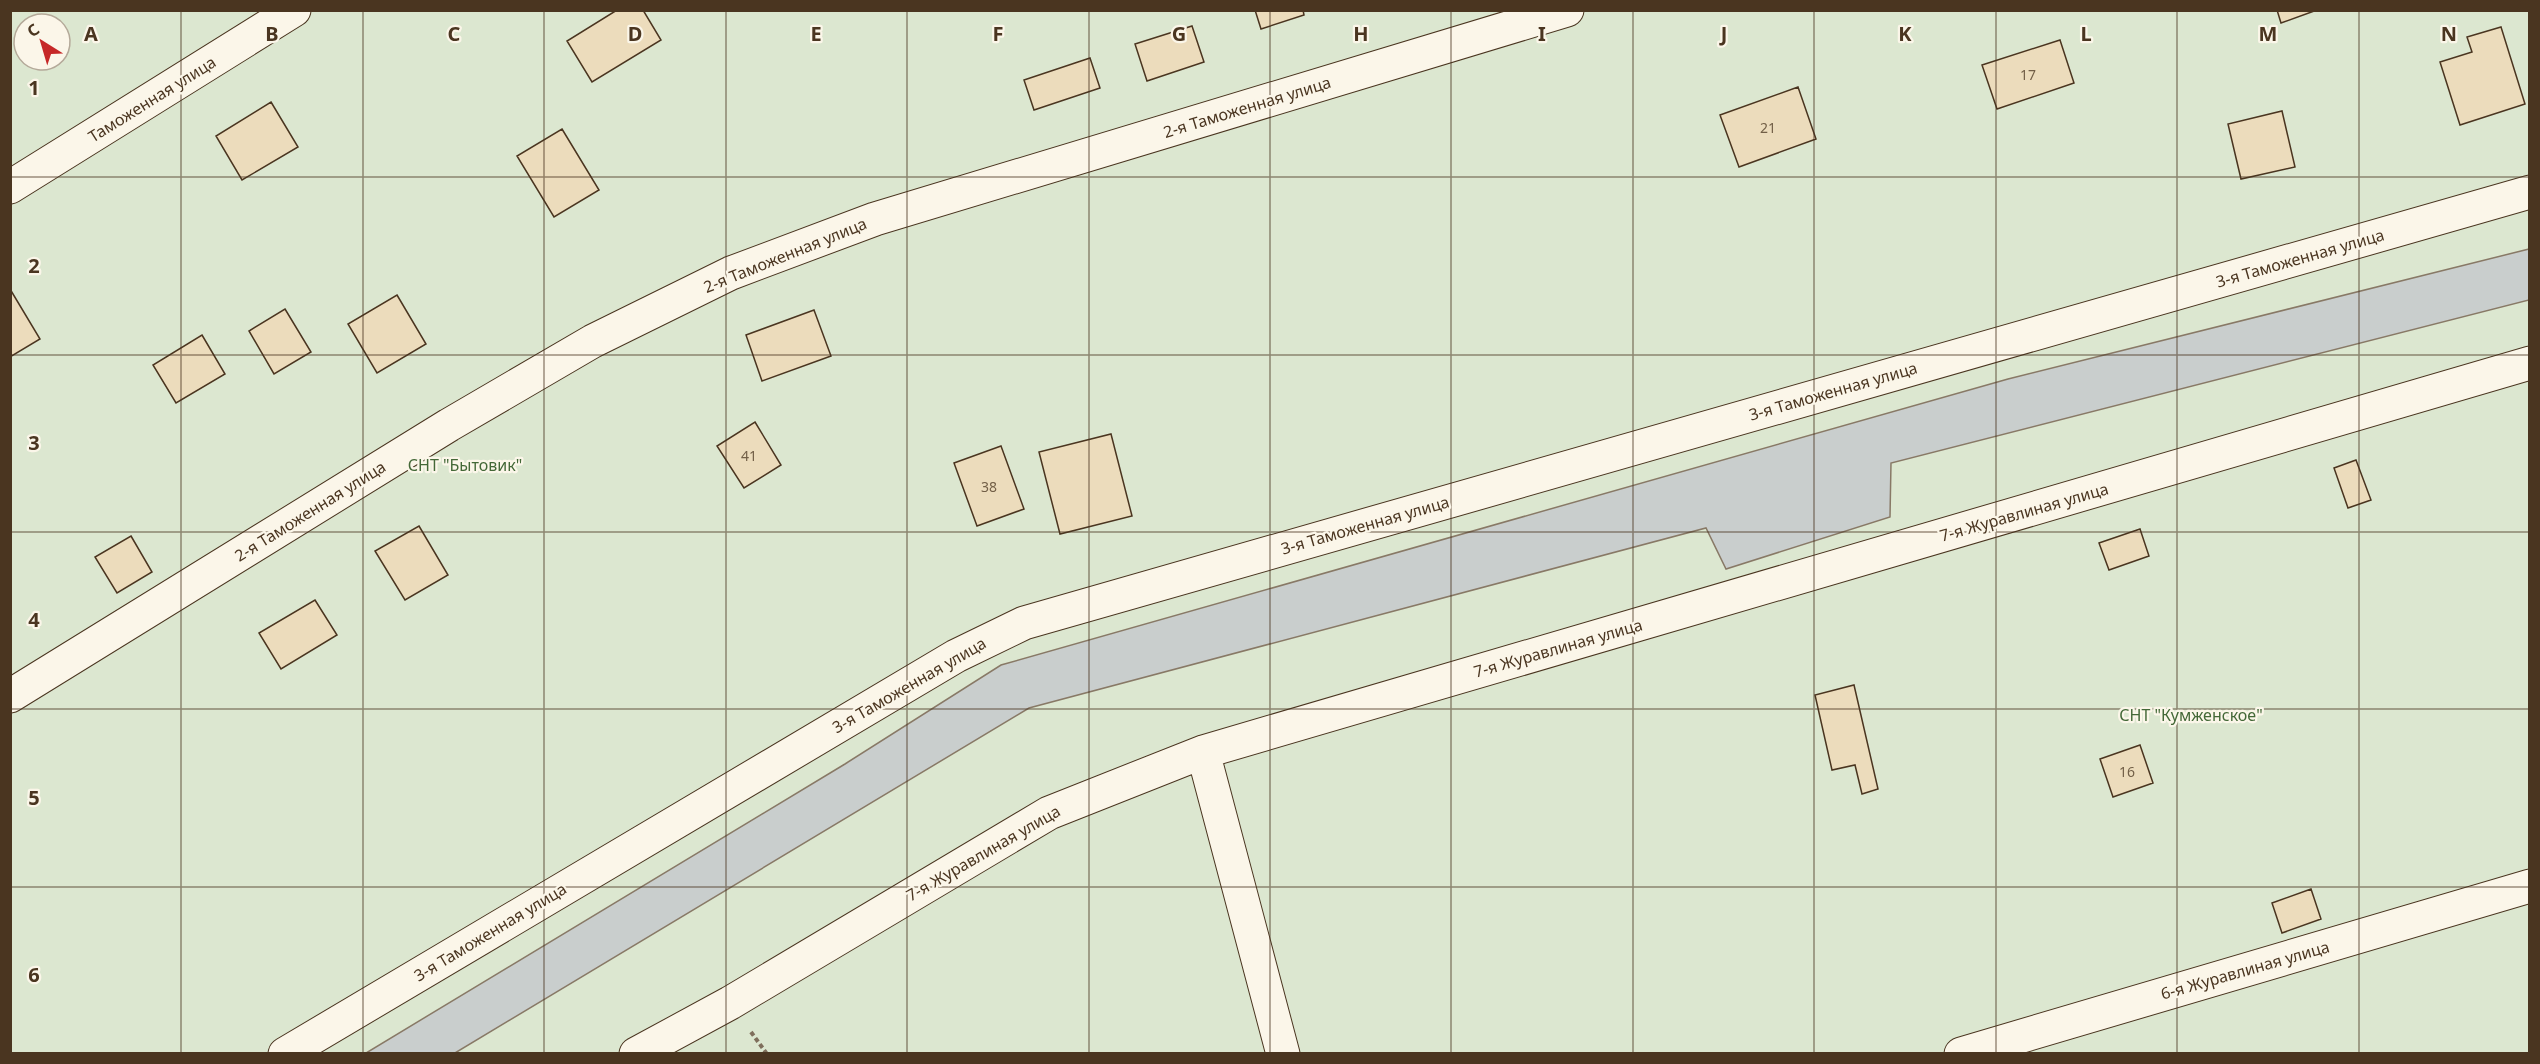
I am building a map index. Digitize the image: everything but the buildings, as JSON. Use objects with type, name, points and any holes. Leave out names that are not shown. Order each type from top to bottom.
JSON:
[{"type":"street","name":"Таможенная улица","points":[[10,187],[294,10]]},
{"type":"street","name":"2-я Таможенная улица","points":[[10,696],[449,425],[593,341],[731,273],[874,219],[1567,10]]},
{"type":"street","name":"3-я Таможенная улица","points":[[285,1053],[956,656],[1024,623],[2529,192]]},
{"type":"street","name":"7-я Журавлиная улица","points":[[636,1053],[730,1003],[1049,813],[1203,752],[2529,363]]},
{"type":"street","points":[[1203,752],[1283,1053]]},
{"type":"street","name":"6-я Журавлиная улица","points":[[1961,1053],[2529,886]]},
{"type":"green space","name":"СНТ \"Бытовик\"","points":[[10,11],[2529,11],[2529,1053],[11,1053]]},
{"type":"shaded area","points":[[2529,249],[2529,300],[1891,463],[1890,517],[1726,569],[1706,528],[1029,708],[455,1053],[366,1053],[845,764],[1001,665],[2008,379]]},
{"type":"park label","name":"СНТ \"Кумженское\"","points":[[2191,715]]}]
